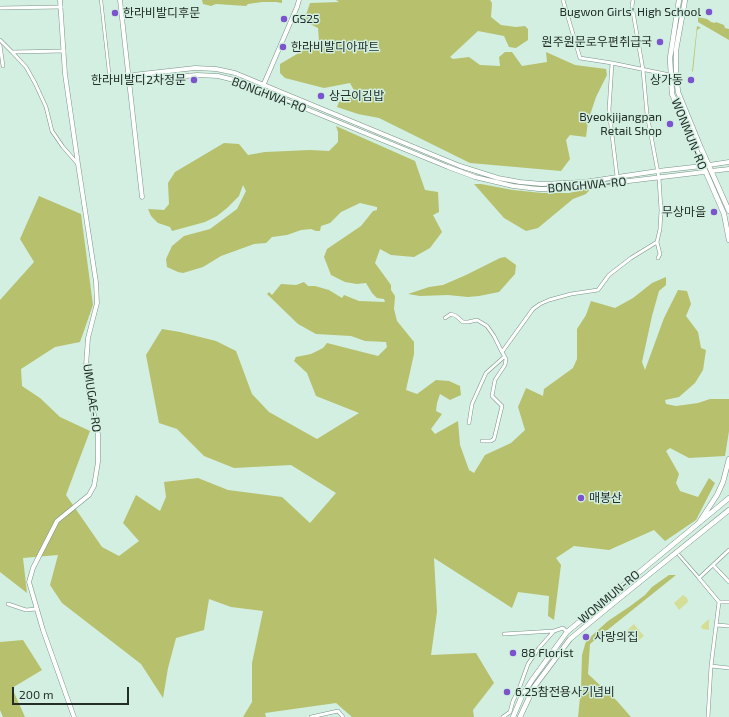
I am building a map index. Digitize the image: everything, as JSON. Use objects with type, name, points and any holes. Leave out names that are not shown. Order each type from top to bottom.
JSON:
[{"type":"main road","name":"WONMUN-RO","points":[[679,0],[670,58],[672,94],[704,172],[724,214],[729,240]]},
{"type":"main road","name":"WONMUN-RO","points":[[685,0],[676,50],[678,92],[729,211]]},
{"type":"main road","points":[[670,75],[676,75]]},
{"type":"main road","points":[[702,166],[709,165]]},
{"type":"main road","name":"BONGHWA-RO","points":[[704,172],[711,171]]},
{"type":"main road","points":[[697,526],[723,482],[729,459]]},
{"type":"main road","name":"WONMUN-RO","points":[[512,714],[532,680],[567,632],[729,498]]},
{"type":"main road","name":"WONMUN-RO","points":[[520,717],[534,687],[570,639],[729,510]]},
{"type":"street","name":"UMUGAE-RO","points":[[60,0],[66,74],[96,282],[97,303],[88,338],[86,366],[88,386],[98,434],[98,462],[95,481],[89,495],[57,521],[33,568],[29,582],[42,630],[74,717]]},
{"type":"street","points":[[101,0],[110,81]]},
{"type":"street","points":[[120,0],[142,197]]},
{"type":"street","points":[[262,91],[263,84],[299,0]]},
{"type":"street","points":[[563,0],[580,58],[670,75]]},
{"type":"street","points":[[633,0],[632,6],[643,70],[648,114],[660,178],[661,210],[660,229],[657,242],[660,254],[658,258]]},
{"type":"street","points":[[0,8],[60,7]]},
{"type":"street","points":[[0,43],[12,52],[26,67],[35,82],[46,108],[52,131],[63,147],[78,164]]},
{"type":"street","points":[[0,43],[3,66]]},
{"type":"street","points":[[12,52],[64,51]]},
{"type":"street","points":[[612,63],[609,110],[617,176]]},
{"type":"street","name":"BONGHWA-RO","points":[[128,79],[133,75],[195,68],[235,73],[435,156],[478,173],[498,178],[542,184],[584,182],[617,176],[702,166]]},
{"type":"street","name":"BONGHWA-RO","points":[[128,79],[133,81],[197,75],[218,76],[238,81],[475,178],[496,183],[538,189],[562,189],[704,172]]},
{"type":"street","points":[[709,165],[729,162]]},
{"type":"street","name":"BONGHWA-RO","points":[[711,171],[729,169]]},
{"type":"street","points":[[502,352],[533,309],[540,304],[571,294],[598,290],[609,275],[631,258],[657,242]]},
{"type":"street","points":[[445,318],[451,314],[463,322],[477,320],[487,326],[506,359],[505,364],[495,380],[492,396],[502,406],[494,439],[491,441],[482,441]]},
{"type":"street","points":[[469,423],[472,404],[486,373],[504,357]]},
{"type":"street","points":[[699,578],[729,550]]},
{"type":"street","points":[[679,555],[718,602],[711,666],[708,717]]},
{"type":"street","points":[[713,565],[729,582]]},
{"type":"street","points":[[718,602],[729,602]]},
{"type":"street","points":[[8,604],[26,610],[36,609],[36,606]]},
{"type":"street","points":[[716,625],[729,626]]},
{"type":"street","points":[[504,634],[554,631],[564,628],[567,632]]},
{"type":"street","points":[[503,717],[512,714],[512,701],[520,689],[528,664],[539,648],[554,631]]},
{"type":"street","points":[[711,666],[729,668]]},
{"type":"street","points":[[310,717],[338,711],[343,717]]},
{"type":"green space","points":[[202,0],[282,0],[282,3],[262,2],[248,4],[246,6],[216,4],[211,6],[203,4]]},
{"type":"green space","points":[[336,0],[490,0],[492,3],[491,17],[501,25],[516,27],[525,26],[528,29],[528,40],[516,48],[509,47],[504,36],[478,31],[450,57],[453,59],[469,57],[480,65],[500,66],[499,57],[505,52],[512,52],[522,66],[547,62],[546,52],[575,65],[606,69],[607,75],[596,97],[588,121],[586,137],[570,135],[566,140],[570,159],[561,171],[470,163],[379,118],[358,114],[337,107],[339,102],[353,96],[355,92],[350,83],[324,88],[285,78],[280,73],[280,64],[319,41],[318,28],[304,21],[310,3],[339,2]]},
{"type":"green space","points":[[698,17],[724,25],[725,28],[729,29],[729,40],[698,22]]},
{"type":"green space","points":[[697,26],[701,28],[697,31],[692,72]]},
{"type":"green space","points":[[336,126],[415,161],[425,190],[438,192],[439,212],[433,215],[442,232],[430,248],[414,257],[391,255],[380,249],[375,263],[391,285],[391,290],[395,296],[394,309],[397,321],[414,342],[414,354],[406,390],[417,394],[436,380],[449,381],[460,386],[461,395],[450,400],[440,394],[436,411],[442,414],[431,429],[435,434],[458,421],[460,445],[469,470],[474,473],[485,455],[511,443],[525,430],[518,407],[526,388],[543,396],[544,389],[573,368],[577,359],[577,329],[586,315],[591,301],[615,308],[633,298],[652,283],[666,277],[666,285],[659,291],[652,316],[642,362],[645,370],[664,318],[678,290],[687,291],[691,304],[686,316],[698,332],[701,348],[706,350],[703,370],[695,383],[679,397],[665,400],[666,404],[676,406],[698,403],[710,399],[729,399],[729,431],[725,456],[689,458],[670,448],[666,451],[679,474],[676,483],[680,491],[698,497],[709,478],[715,483],[696,520],[665,541],[654,530],[609,550],[574,546],[556,558],[561,565],[554,620],[548,616],[549,596],[518,592],[512,608],[434,558],[437,612],[431,655],[476,653],[494,683],[473,710],[474,717],[352,717],[336,703],[265,713],[266,717],[243,717],[252,702],[252,663],[263,611],[231,607],[209,599],[204,630],[176,638],[168,668],[163,698],[141,664],[62,603],[50,585],[58,555],[23,558],[27,593],[0,572],[0,300],[34,262],[20,239],[39,196],[81,214],[93,305],[80,342],[55,347],[21,369],[22,386],[40,398],[60,417],[90,431],[66,495],[102,547],[119,556],[139,541],[123,523],[136,495],[160,511],[166,497],[164,482],[198,478],[228,490],[282,497],[310,523],[336,493],[291,465],[234,468],[204,456],[177,429],[159,423],[146,355],[162,329],[216,341],[236,351],[252,394],[269,412],[317,439],[359,413],[316,396],[307,373],[294,361],[296,357],[311,354],[323,348],[327,343],[378,356],[387,347],[386,342],[365,341],[351,336],[316,334],[298,324],[267,294],[269,292],[272,295],[281,284],[296,285],[304,282],[308,286],[315,286],[329,290],[342,298],[344,295],[359,301],[385,302],[384,299],[377,298],[372,293],[366,283],[357,284],[345,282],[331,275],[324,257],[327,249],[361,226],[373,211],[377,210],[377,207],[360,203],[341,212],[330,223],[321,226],[320,231],[311,229],[301,230],[287,235],[272,237],[266,243],[254,244],[221,256],[203,267],[183,273],[167,267],[166,259],[172,246],[184,236],[210,229],[237,209],[246,191],[243,185],[239,196],[217,216],[205,222],[172,231],[170,227],[158,223],[151,216],[148,209],[164,210],[169,204],[168,183],[175,172],[224,143],[239,144],[248,155],[265,152],[310,150],[329,151],[338,142],[338,132]]},
{"type":"green space","points":[[474,184],[542,193],[569,193],[591,188],[586,194],[573,199],[538,228],[526,231],[504,218]]},
{"type":"green space","points":[[505,257],[516,265],[515,274],[499,292],[468,297],[448,295],[420,296],[408,294],[429,287],[443,285]]},
{"type":"green space","points":[[669,575],[676,575],[590,644],[588,674],[617,701],[631,717],[578,717],[582,655],[586,641],[608,621],[645,595],[652,587]]},
{"type":"green space","points":[[683,595],[687,598],[688,602],[679,610],[674,603]]},
{"type":"green space","points":[[709,619],[709,630],[702,629],[701,626]]},
{"type":"green space","points":[[634,624],[644,636],[638,641],[635,639],[633,641],[623,634]]},
{"type":"green space","points":[[23,640],[42,670],[12,688],[25,717],[3,717],[0,710],[0,642]]},
{"type":"place","name":"Bugwon Girls' High School","points":[[709,12]]},
{"type":"place","name":"한라비발디후문","points":[[115,13]]},
{"type":"place","name":"GS25","points":[[284,19]]},
{"type":"place","name":"원주원문로우편취급국","points":[[660,42]]},
{"type":"place","name":"한라비발디아파트","points":[[283,47]]},
{"type":"place","name":"한라비발디2차정문","points":[[194,80]]},
{"type":"place","name":"상가동","points":[[691,80]]},
{"type":"place","name":"상근이김밥","points":[[321,96]]},
{"type":"place","name":"Byeokjijangpan Retail Shop","points":[[670,124]]},
{"type":"place","name":"무상마을","points":[[714,212]]},
{"type":"place","name":"매봉산","points":[[581,498]]},
{"type":"place","name":"사랑의집","points":[[586,637]]},
{"type":"place","name":"88 Florist","points":[[513,653]]},
{"type":"place","name":"6.25참전용사기념비","points":[[507,692]]}]
